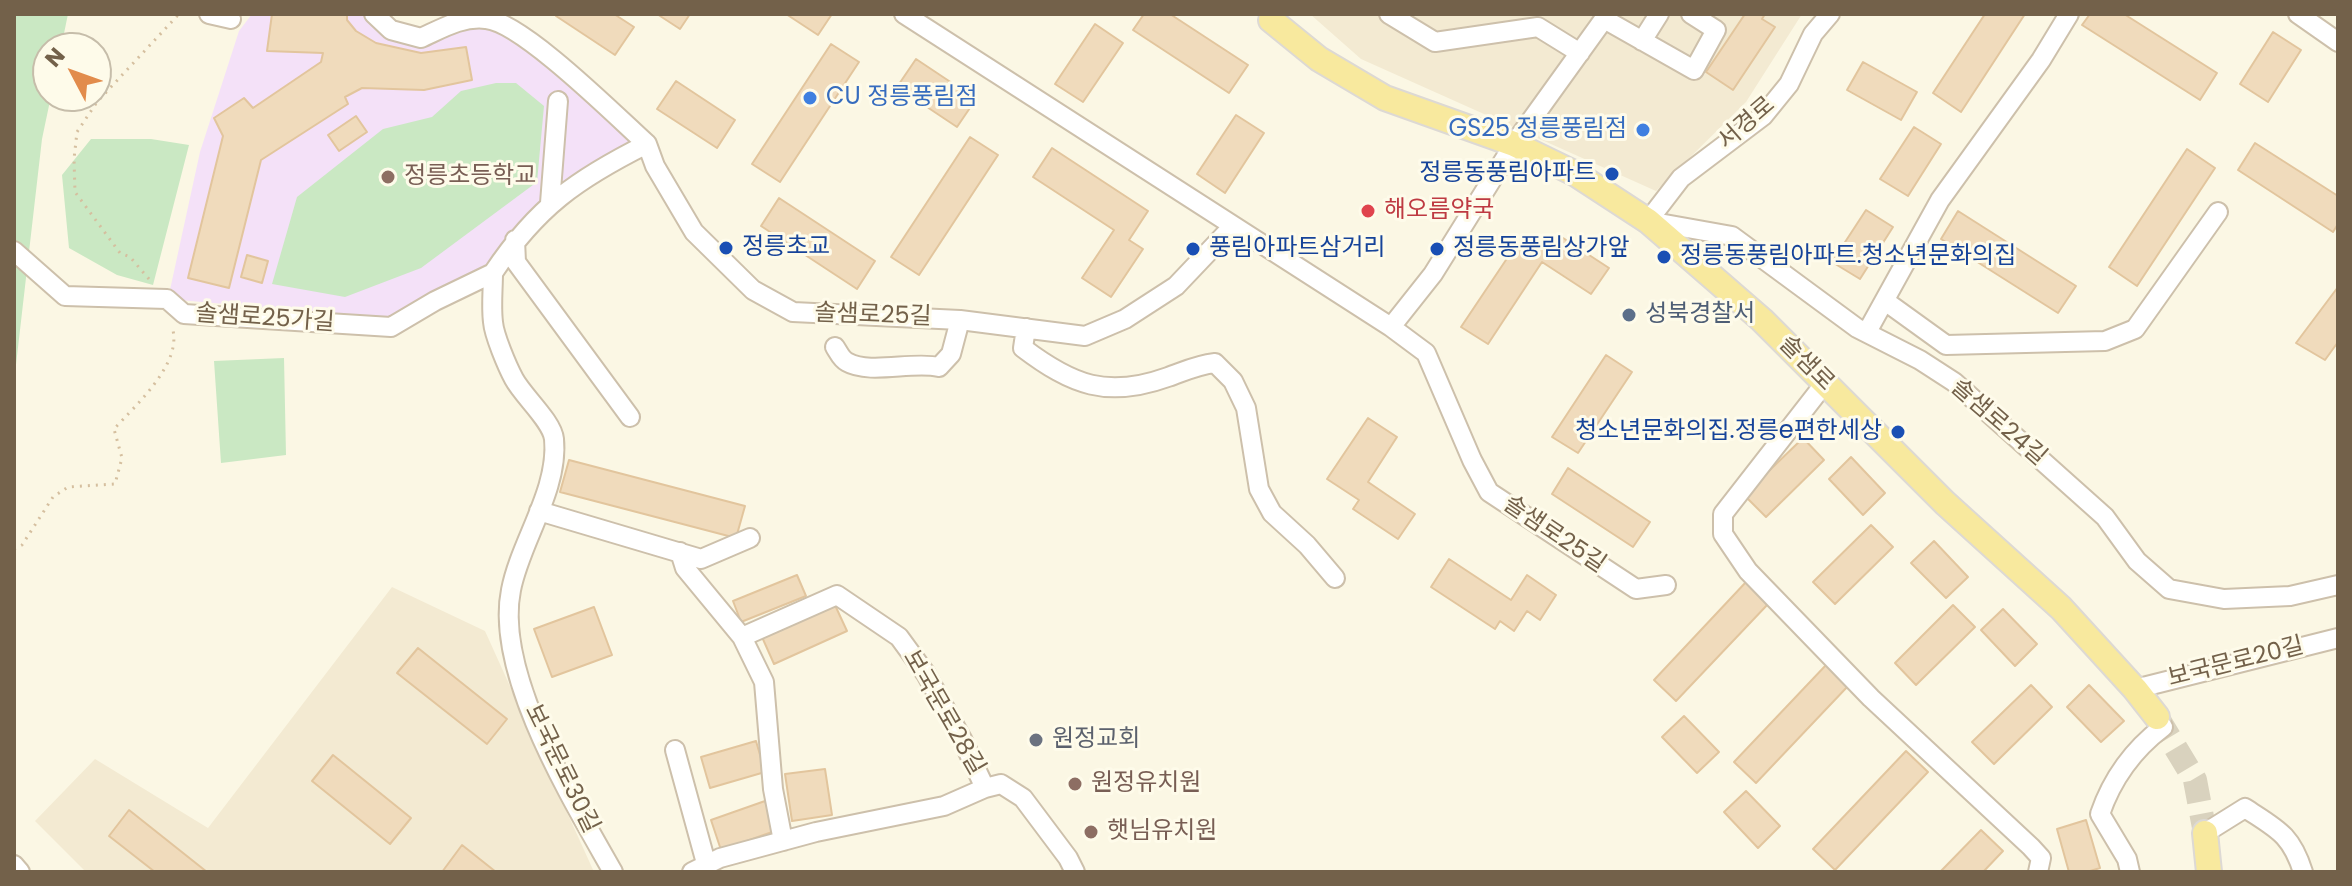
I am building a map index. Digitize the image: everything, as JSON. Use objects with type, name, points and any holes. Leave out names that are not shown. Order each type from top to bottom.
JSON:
[{"type":"main road","name":"솔샘로","points":[[1271,20],[1319,59],[1385,98],[1514,144],[1576,174],[1648,221],[1762,320],[1945,503],[2061,608],[2135,689],[2160,722]]},
{"type":"main road","points":[[2205,833],[2209,872]]},
{"type":"street","points":[[209,14],[235,21]]},
{"type":"street","name":"솔샘로25길","points":[[374,14],[391,30],[421,38],[453,23],[487,19],[530,40],[647,144],[655,166],[694,232],[753,290],[793,312],[960,320],[1085,336],[1125,319],[1176,286],[1233,226],[1391,327],[1426,353],[1489,492],[1636,589],[1666,585]]},
{"type":"street","points":[[904,14],[1233,226]]},
{"type":"street","points":[[1642,41],[1659,14]]},
{"type":"street","points":[[1391,327],[1433,274],[1514,144],[1604,19],[1694,70],[1716,30],[1691,14]]},
{"type":"street","name":"서경로","points":[[1648,221],[1681,178],[1763,116],[1789,84],[1813,34],[1830,14]]},
{"type":"street","points":[[1867,332],[1940,200],[2041,60],[2069,14]]},
{"type":"street","points":[[2298,14],[2338,42]]},
{"type":"street","points":[[1402,17],[1435,42],[1538,27],[1580,53]]},
{"type":"street","points":[[550,203],[558,101]]},
{"type":"street","points":[[493,273],[515,240],[550,203],[611,162],[647,144]]},
{"type":"street","points":[[1885,301],[1946,345],[2105,341],[2135,329],[2218,212]]},
{"type":"street","name":"솔샘로24길","points":[[1648,221],[1732,236],[1867,332],[1954,382],[2105,517],[2137,561],[2169,589],[2224,599],[2290,596],[2338,585]]},
{"type":"street","points":[[515,240],[516,262],[630,417]]},
{"type":"street","name":"솔샘로25가길","points":[[14,251],[65,296],[167,299],[184,314],[391,327],[493,273]]},
{"type":"street","name":"보국문로30길","points":[[493,273],[493,324],[513,379],[553,434],[555,457],[511,589],[508,616],[512,656],[537,730],[613,872]]},
{"type":"street","points":[[835,347],[844,361],[861,367],[925,364],[939,367],[951,354],[960,320]]},
{"type":"street","points":[[1026,328],[1023,348],[1076,382],[1118,389],[1167,377],[1195,365],[1215,363],[1233,381],[1246,408],[1259,489],[1272,513],[1307,545],[1335,578]]},
{"type":"street","points":[[1825,383],[1723,514],[1723,534],[1748,571],[1871,698],[2031,847],[2041,858],[2038,872]]},
{"type":"street","points":[[539,511],[701,559],[750,538]]},
{"type":"street","points":[[680,552],[685,568],[742,637],[764,682],[773,789],[783,841]]},
{"type":"street","name":"보국문로28길","points":[[742,637],[837,595],[899,637],[926,674],[985,788],[1001,784],[1023,798],[1075,872]]},
{"type":"street","name":"보국문로20길","points":[[2135,689],[2338,638]]},
{"type":"street","points":[[2130,872],[2127,859],[2100,814],[2107,794],[2140,745],[2160,722]]},
{"type":"street","points":[[675,750],[699,868],[783,841],[885,816],[944,806],[985,788]]},
{"type":"street","points":[[2205,833],[2245,808],[2282,832],[2295,848],[2303,872]]},
{"type":"street","points":[[14,865],[20,872]]},
{"type":"path","points":[[167,299],[130,257],[120,253],[75,192],[74,159],[77,132],[97,102],[179,14]]},
{"type":"path","points":[[14,549],[22,545],[53,497],[68,487],[115,484],[122,458],[114,429],[160,379],[174,333],[170,320]]},
{"type":"shaded area","name":"정릉초등학교","points":[[252,14],[368,14],[392,38],[485,23],[528,46],[577,94],[636,142],[544,201],[493,273],[395,319],[168,299],[200,152],[239,31]]},
{"type":"shaded area","points":[[1310,14],[1802,14],[1746,102],[1656,191],[1361,59]]},
{"type":"shaded area","points":[[392,587],[485,631],[594,872],[86,872],[35,821],[95,759],[208,828]]},
{"type":"green space","points":[[14,14],[68,14],[64,32],[32,32],[32,112],[48,112],[14,382]]},
{"type":"green space","points":[[496,83],[516,83],[544,106],[537,182],[421,268],[345,297],[272,284],[297,197],[383,129],[432,117],[461,91]]},
{"type":"green space","points":[[91,139],[151,139],[189,145],[153,285],[117,275],[69,248],[62,175]]},
{"type":"green space","points":[[284,358],[286,455],[221,463],[214,361]]},
{"type":"building","points":[[272,14],[347,14],[347,20],[356,31],[376,43],[421,53],[466,47],[472,80],[424,90],[362,88],[345,97],[348,104],[261,160],[229,288],[188,278],[223,136],[214,118],[244,98],[253,108],[321,62],[323,53],[267,51]]},
{"type":"building","points":[[557,14],[614,14],[634,27],[615,55]]},
{"type":"building","points":[[657,14],[690,14],[680,29]]},
{"type":"building","points":[[786,14],[832,14],[818,35]]},
{"type":"building","points":[[1144,14],[1170,14],[1248,65],[1229,93],[1133,30]]},
{"type":"building","points":[[1745,14],[1765,14],[1762,19],[1775,27],[1733,90],[1706,72]]},
{"type":"building","points":[[1985,14],[2025,14],[1961,112],[1933,93]]},
{"type":"building","points":[[2090,14],[2124,14],[2217,73],[2200,100],[2082,25]]},
{"type":"building","points":[[1095,24],[1123,43],[1083,102],[1055,84]]},
{"type":"building","points":[[2273,32],[2301,50],[2268,102],[2240,84]]},
{"type":"building","points":[[831,44],[859,62],[780,182],[752,164]]},
{"type":"building","points":[[916,59],[976,99],[957,127],[897,87]]},
{"type":"building","points":[[1863,62],[1917,92],[1901,120],[1847,90]]},
{"type":"building","points":[[676,81],[735,120],[717,148],[657,109]]},
{"type":"building","points":[[1236,115],[1264,133],[1225,193],[1197,174]]},
{"type":"building","points":[[356,116],[367,132],[339,151],[328,135]]},
{"type":"building","points":[[1914,127],[1941,144],[1908,196],[1880,179]]},
{"type":"building","points":[[970,137],[998,155],[919,275],[891,257]]},
{"type":"building","points":[[2255,143],[2338,196],[2338,224],[2333,232],[2238,170]]},
{"type":"building","points":[[1052,148],[1148,211],[1129,240],[1143,249],[1111,297],[1082,278],[1114,230],[1033,177]]},
{"type":"building","points":[[2187,149],[2215,168],[2137,286],[2109,267]]},
{"type":"building","points":[[779,198],[875,261],[857,289],[761,226]]},
{"type":"building","points":[[1866,210],[1893,227],[1860,279],[1832,262]]},
{"type":"building","points":[[1958,211],[2076,286],[2058,313],[1941,239]]},
{"type":"building","points":[[1560,236],[1609,268],[1591,294],[1542,262],[1488,344],[1461,327],[1516,245],[1524,250],[1532,237],[1551,250]]},
{"type":"building","points":[[247,255],[268,261],[262,283],[241,277]]},
{"type":"building","points":[[2338,287],[2338,342],[2325,360],[2296,343]]},
{"type":"building","points":[[1606,355],[1632,372],[1578,453],[1552,437]]},
{"type":"building","points":[[1368,418],[1397,437],[1368,482],[1415,514],[1398,539],[1353,509],[1359,500],[1327,479]]},
{"type":"building","points":[[1803,438],[1824,460],[1766,517],[1744,495]]},
{"type":"building","points":[[1851,457],[1885,493],[1863,515],[1829,479]]},
{"type":"building","points":[[569,460],[745,506],[736,538],[560,492]]},
{"type":"building","points":[[1568,468],[1650,522],[1633,547],[1552,494]]},
{"type":"building","points":[[1871,525],[1893,547],[1835,604],[1813,582]]},
{"type":"building","points":[[1934,541],[1968,577],[1946,598],[1911,563]]},
{"type":"building","points":[[1449,559],[1511,600],[1527,575],[1556,595],[1540,620],[1527,611],[1514,631],[1500,621],[1495,629],[1431,587]]},
{"type":"building","points":[[797,575],[806,596],[741,622],[733,601]]},
{"type":"building","points":[[1746,582],[1769,603],[1676,701],[1654,680]]},
{"type":"building","points":[[834,603],[847,631],[774,664],[762,637]]},
{"type":"building","points":[[1953,605],[1975,627],[1916,685],[1895,663]]},
{"type":"building","points":[[594,607],[612,655],[552,677],[534,629]]},
{"type":"building","points":[[2003,609],[2037,644],[2015,666],[1981,630]]},
{"type":"building","points":[[418,648],[507,719],[487,744],[397,673]]},
{"type":"building","points":[[1827,664],[1849,685],[1756,783],[1734,762]]},
{"type":"building","points":[[2031,685],[2052,707],[1994,764],[1972,742]]},
{"type":"building","points":[[2089,685],[2124,721],[2101,742],[2067,707]]},
{"type":"building","points":[[1684,716],[1719,752],[1697,773],[1662,737]]},
{"type":"building","points":[[756,741],[765,772],[710,788],[701,757]]},
{"type":"building","points":[[1906,751],[1928,772],[1835,870],[1813,849]]},
{"type":"building","points":[[333,755],[411,818],[390,844],[312,781]]},
{"type":"building","points":[[825,769],[832,815],[792,821],[785,774]]},
{"type":"building","points":[[1746,791],[1780,826],[1758,848],[1724,812]]},
{"type":"building","points":[[765,801],[775,831],[721,850],[711,820]]},
{"type":"building","points":[[129,810],[207,872],[155,872],[109,836]]},
{"type":"building","points":[[2086,820],[2100,868],[2069,872],[2057,829]]},
{"type":"building","points":[[1981,830],[2003,851],[1983,872],[1940,872]]},
{"type":"building","points":[[462,845],[496,872],[442,872]]},
{"type":"tunnel","points":[[2157,717],[2195,780],[2205,833]]},
{"type":"place","name":"CU 정릉풍림점","points":[[810,98]]},
{"type":"place","name":"GS25 정릉풍림점","points":[[1643,130]]},
{"type":"place","name":"정릉동풍림아파트","points":[[1612,174]]},
{"type":"place","name":"정릉초등학교","points":[[388,177]]},
{"type":"place","name":"해오름약국","points":[[1368,211]]},
{"type":"place","name":"정릉초교","points":[[726,248]]},
{"type":"place","name":"풍림아파트삼거리","points":[[1193,249]]},
{"type":"place","name":"정릉동풍림상가앞","points":[[1437,249]]},
{"type":"place","name":"정릉동풍림아파트.청소년문화의집","points":[[1664,257]]},
{"type":"place","name":"성북경찰서","points":[[1629,315]]},
{"type":"place","name":"청소년문화의집.정릉e편한세상","points":[[1898,432]]},
{"type":"place","name":"원정교회","points":[[1036,740]]},
{"type":"place","name":"원정유치원","points":[[1075,784]]},
{"type":"place","name":"햇님유치원","points":[[1091,832]]}]
